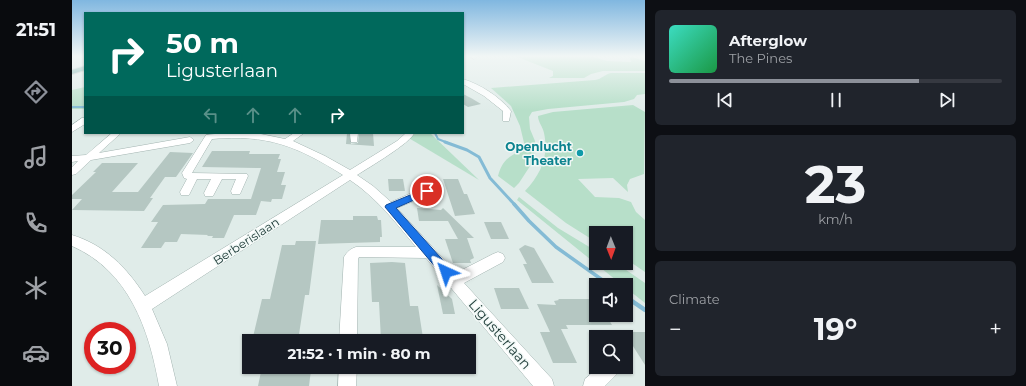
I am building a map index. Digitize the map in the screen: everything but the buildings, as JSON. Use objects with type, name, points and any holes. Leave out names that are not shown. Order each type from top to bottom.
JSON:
[{"type":"street","points":[[464,82],[484,92],[498,102],[506,111],[506,119]]},
{"type":"street","points":[[72,130],[84,121]]},
{"type":"street","points":[[72,130],[84,131]]},
{"type":"street","points":[[72,172],[116,134]]},
{"type":"street","points":[[286,142],[298,134]]},
{"type":"street","name":"Berberislaan","points":[[143,306],[400,143],[410,134]]},
{"type":"street","points":[[236,191],[242,176],[188,176],[186,173],[209,137],[256,136],[286,142],[310,153],[349,175]]},
{"type":"street","points":[[72,158],[88,158],[190,140]]},
{"type":"street","name":"Ligusterlaan","points":[[349,175],[370,189],[389,207],[545,386]]},
{"type":"street","points":[[184,192],[194,176]]},
{"type":"street","points":[[209,193],[218,176]]},
{"type":"street","points":[[389,207],[427,191]]},
{"type":"street","points":[[72,240],[89,248],[106,259],[124,279],[143,306],[157,339],[168,386]]},
{"type":"street","points":[[348,334],[351,257],[356,252],[429,253]]},
{"type":"street","points":[[454,281],[498,258]]},
{"type":"street","points":[[347,386],[348,374]]},
{"type":"street","points":[[592,386],[605,374]]},
{"type":"green space","points":[[553,74],[591,74],[584,78],[549,78],[553,76]]},
{"type":"green space","points":[[607,74],[645,74],[645,94],[637,95],[634,99],[624,102],[548,109],[532,112],[529,117],[530,129],[535,141],[534,160],[514,188],[498,176],[505,161],[525,147],[520,126],[511,106],[491,88],[600,79]]},
{"type":"green space","points":[[84,87],[84,109],[72,109],[72,90]]},
{"type":"green space","points":[[633,105],[645,112],[644,174],[630,179],[627,185],[628,192],[613,178],[578,179],[595,197],[619,198],[631,202],[636,212],[645,220],[645,272],[633,264],[633,226],[589,226],[589,238],[566,223],[525,191],[531,185],[539,171],[544,157],[544,133],[538,116],[553,112]]},
{"type":"green space","points":[[412,134],[431,134],[479,180],[407,137]]},
{"type":"green space","points":[[519,197],[558,228],[589,247],[589,258],[517,200]]},
{"type":"green space","points":[[603,270],[626,270],[645,283],[645,303],[633,294],[633,278],[613,278]]},
{"type":"waterway","points":[[72,107],[84,107]]},
{"type":"waterway","points":[[436,134],[438,139],[448,143]]},
{"type":"waterway","points":[[445,142],[467,150],[479,157],[490,178],[515,205]]},
{"type":"waterway","points":[[514,204],[556,247],[600,278]]},
{"type":"waterway","points":[[633,302],[645,310]]},
{"type":"place","name":"Openlucht Theater","points":[[580,153]]},
{"type":"route","points":[[427,191],[389,207],[446,272]]}]
